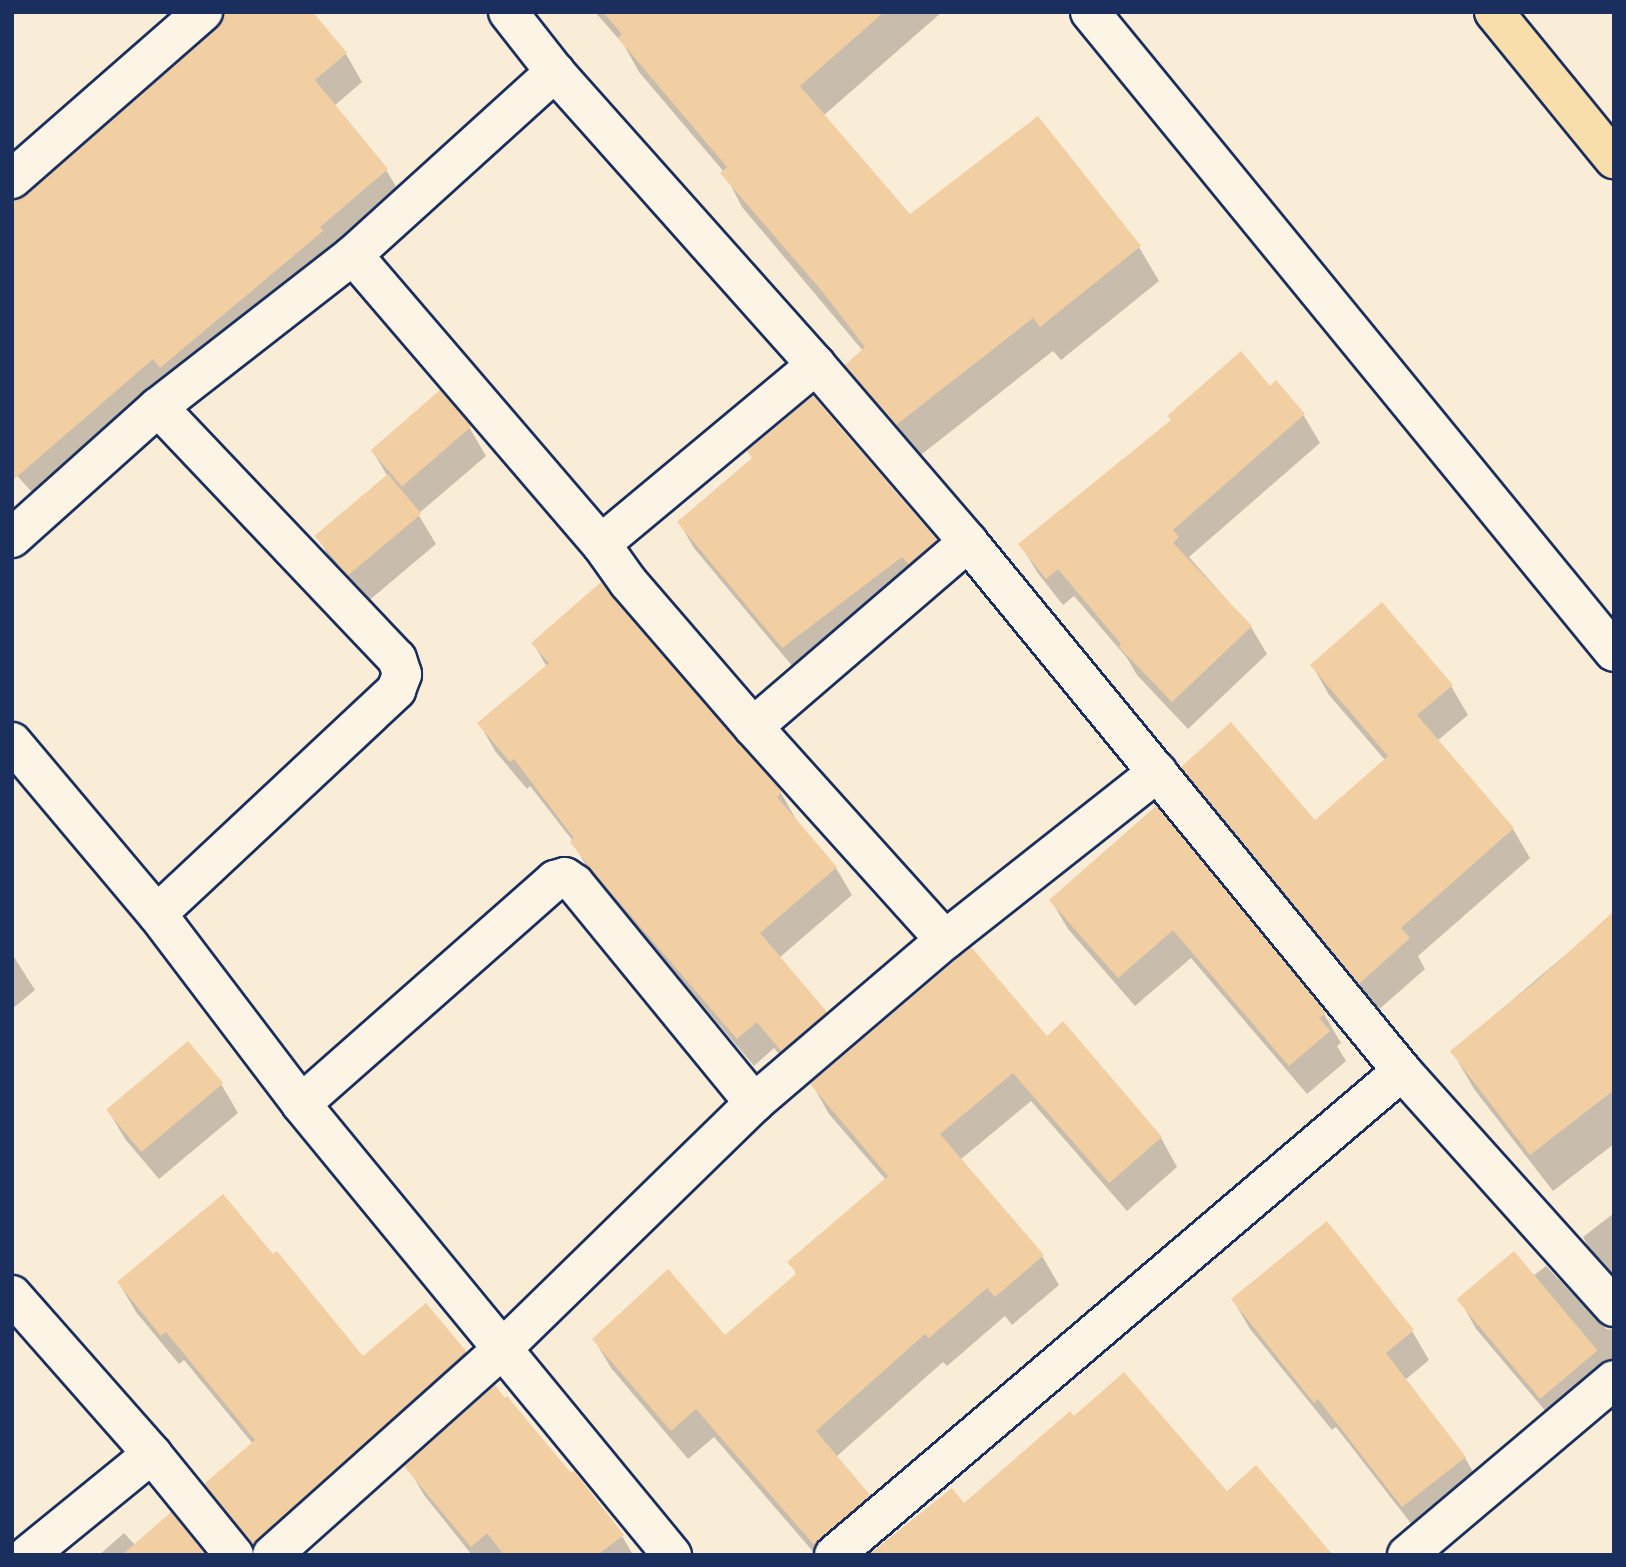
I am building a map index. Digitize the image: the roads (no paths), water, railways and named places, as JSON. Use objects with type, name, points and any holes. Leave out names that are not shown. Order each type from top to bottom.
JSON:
[{"type":"highway","points":[[1494,12],[1614,159]]},
{"type":"street","points":[[12,179],[202,12]]},
{"type":"street","points":[[508,12],[555,72],[816,365],[968,542],[1402,1071],[1614,1307]]},
{"type":"street","points":[[1090,12],[1614,652]]},
{"type":"street","points":[[12,538],[158,407],[354,255],[555,72]]},
{"type":"street","points":[[354,255],[753,727],[945,940]]},
{"type":"street","points":[[601,544],[816,365]]},
{"type":"street","points":[[158,407],[397,659],[402,674],[396,690],[158,914]]},
{"type":"street","points":[[753,727],[968,542]]},
{"type":"street","points":[[12,742],[158,914],[301,1104],[672,1555]]},
{"type":"street","points":[[272,1555],[502,1349],[754,1103],[945,940],[1158,772]]},
{"type":"street","points":[[301,1104],[555,880],[565,877],[575,884],[754,1103]]},
{"type":"street","points":[[834,1555],[1402,1071]]},
{"type":"street","points":[[12,1295],[152,1454],[234,1555]]},
{"type":"street","points":[[1419,1551],[1614,1380]]},
{"type":"street","points":[[28,1555],[152,1454]]}]
